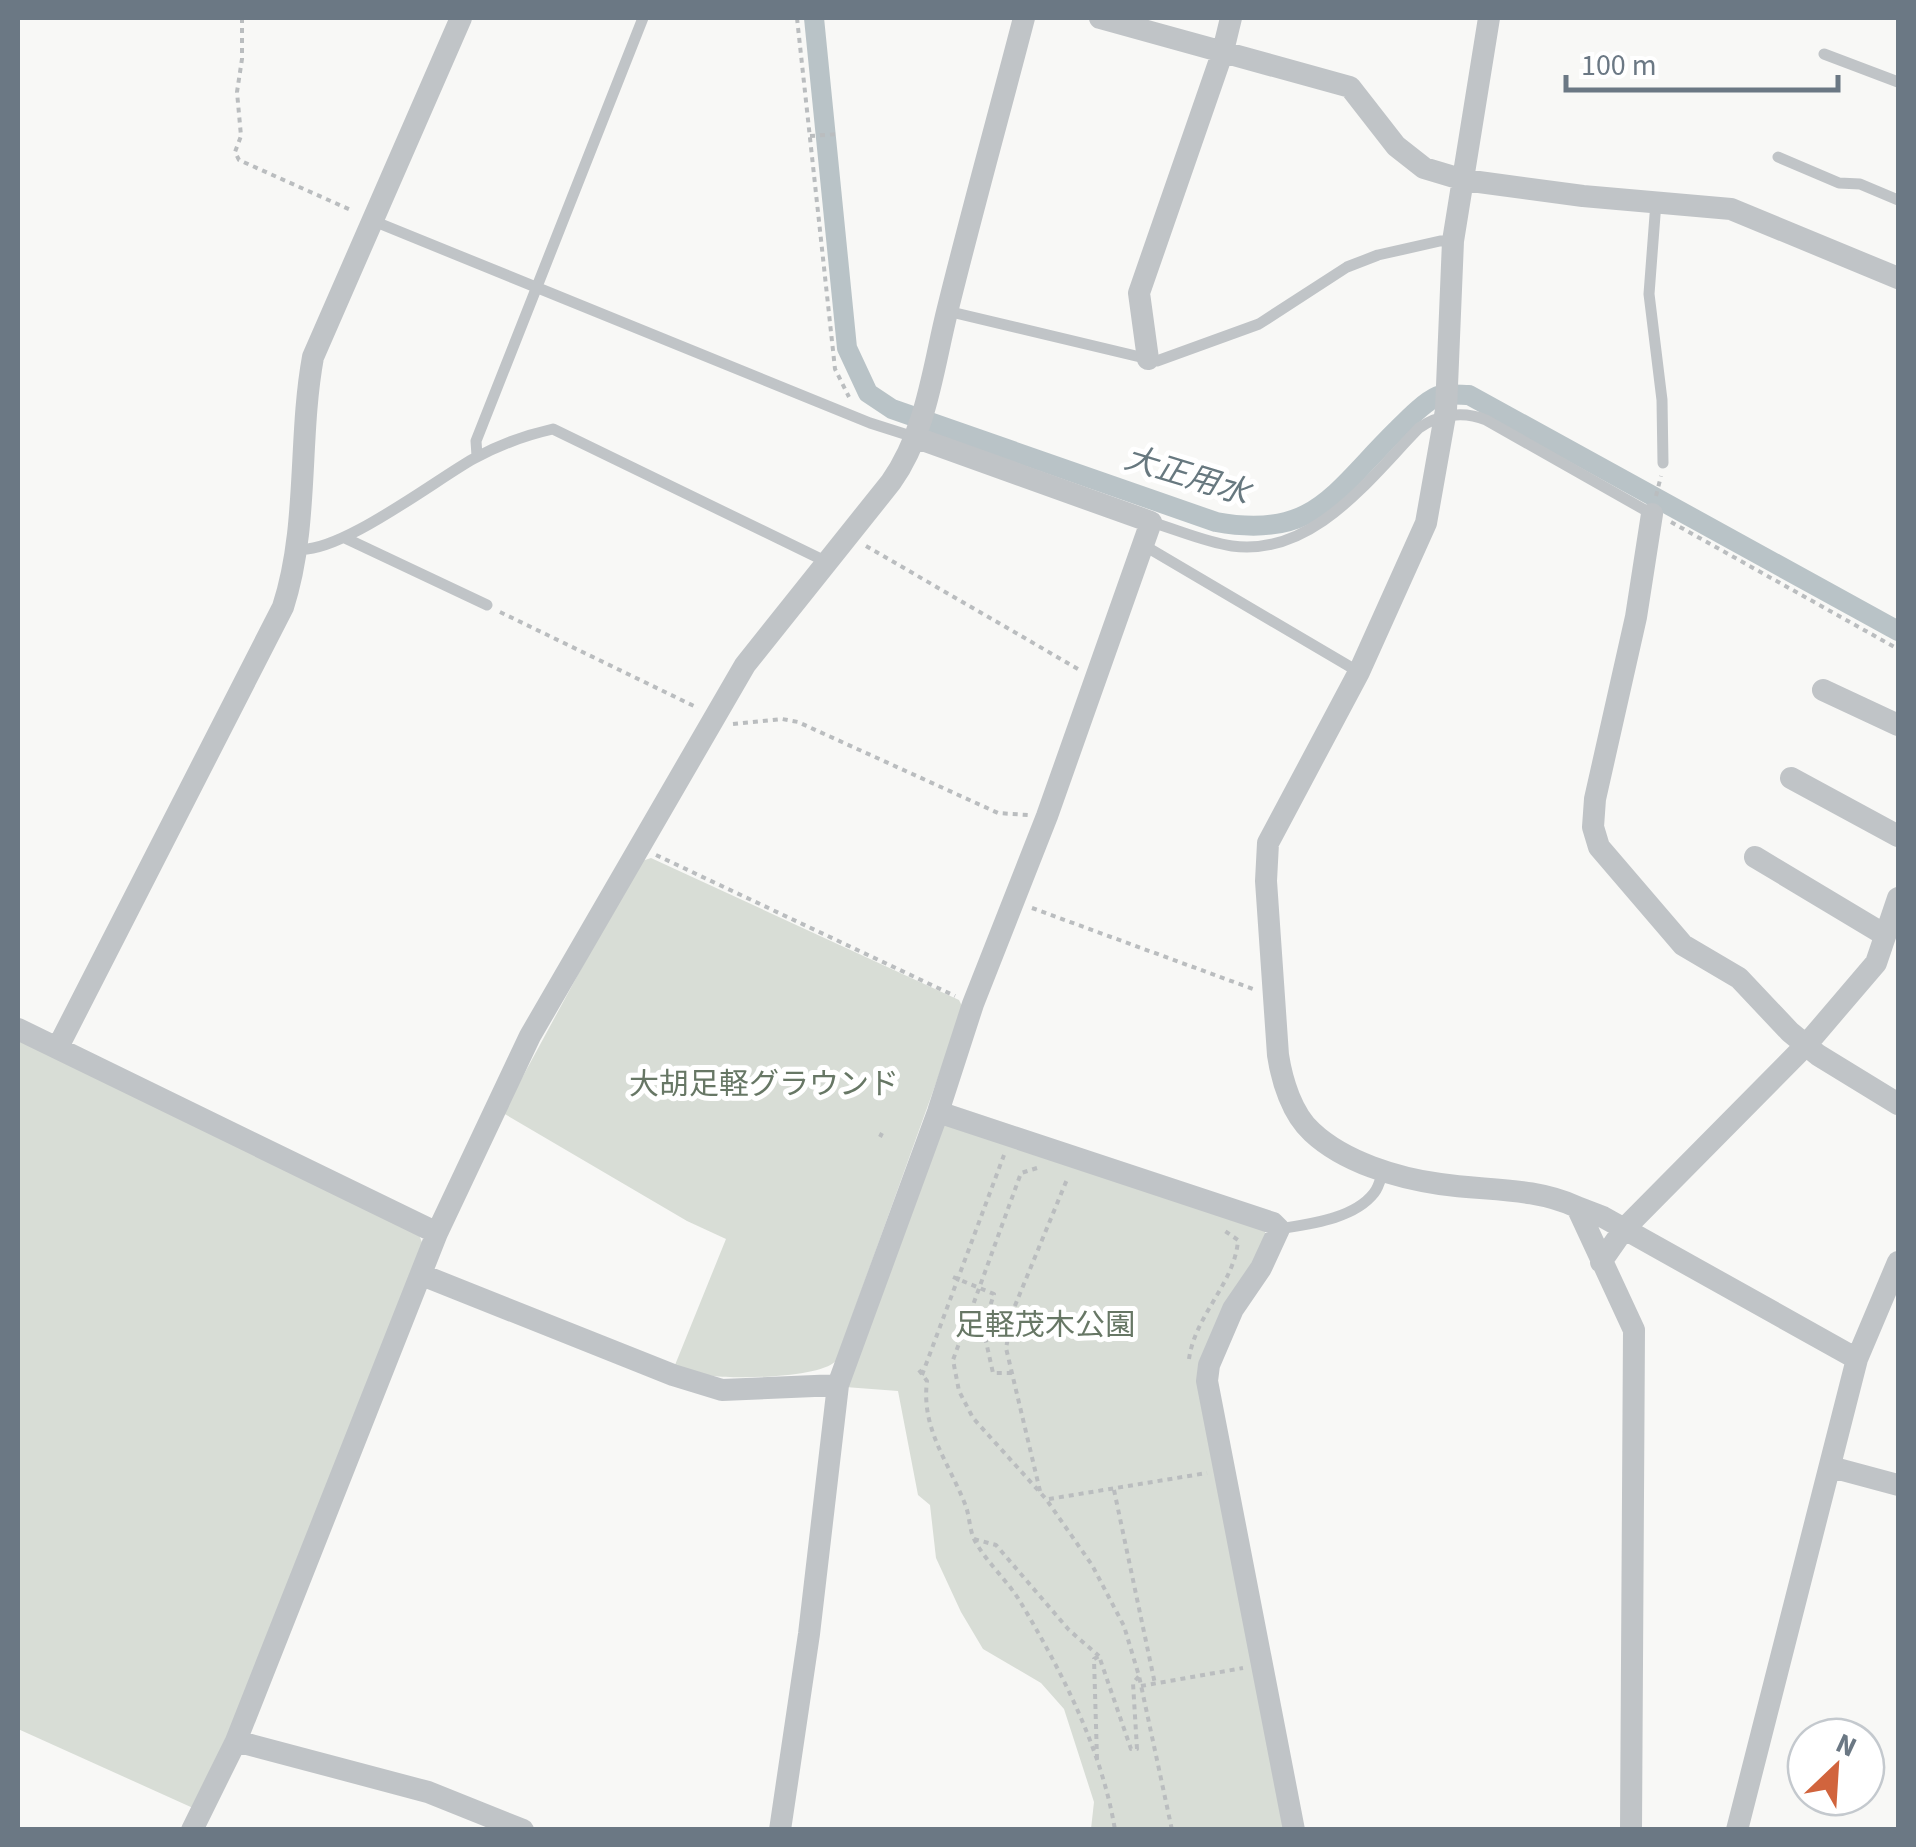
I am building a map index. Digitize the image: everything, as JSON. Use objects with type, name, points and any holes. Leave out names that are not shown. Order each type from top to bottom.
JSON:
[{"type":"street","points":[[58,1047],[273,631],[290,585],[297,549],[306,398],[313,357],[461,18]]},
{"type":"street","points":[[192,1830],[236,1741],[437,1233],[530,1036],[745,665],[900,468],[928,402],[1024,18]]},
{"type":"street","points":[[1100,18],[1350,86],[1396,146],[1424,168],[1464,180],[1731,209],[1898,278]]},
{"type":"street","points":[[1148,358],[1139,293],[1231,18]]},
{"type":"street","points":[[1490,18],[1453,241],[1446,413],[1426,523],[1359,672],[1268,843],[1266,881],[1281,1073],[1296,1110],[1312,1133],[1383,1171],[1439,1184],[1544,1194],[1577,1207],[1624,1229],[1856,1359]]},
{"type":"street","points":[[780,1830],[809,1634],[838,1384],[938,1112],[945,1065],[973,1004],[1046,816],[1151,522],[915,434]]},
{"type":"street","points":[[1653,510],[1636,617],[1595,798],[1595,838],[1606,858],[1683,945],[1739,978],[1806,1045],[1898,1104]]},
{"type":"street","points":[[1823,690],[1898,725]]},
{"type":"street","points":[[1791,778],[1898,836]]},
{"type":"street","points":[[1756,857],[1886,935]]},
{"type":"street","points":[[1601,1262],[1624,1229],[1806,1045],[1876,963],[1898,898]]},
{"type":"street","points":[[18,1029],[437,1233]]},
{"type":"street","points":[[938,1112],[1178,1190],[1279,1229],[1261,1268],[1233,1309],[1209,1365],[1208,1381],[1294,1830]]},
{"type":"street","points":[[1577,1207],[1634,1330],[1631,1830]]},
{"type":"street","points":[[1737,1830],[1856,1359],[1898,1262]]},
{"type":"street","points":[[422,1275],[673,1375],[722,1390],[838,1384]]},
{"type":"street","points":[[1830,1467],[1898,1485]]},
{"type":"street","points":[[236,1741],[428,1792],[524,1830]]},
{"type":"lane","points":[[477,456],[476,442],[642,18]]},
{"type":"lane","points":[[1824,54],[1898,82]]},
{"type":"lane","points":[[1778,157],[1839,183],[1860,184],[1898,200]]},
{"type":"lane","points":[[1656,202],[1650,294],[1662,400],[1662,469]]},
{"type":"lane","points":[[372,220],[870,423],[915,434]]},
{"type":"lane","points":[[948,310],[1157,361],[1259,324],[1328,276],[1378,255],[1453,241]]},
{"type":"lane","points":[[1151,522],[1232,546],[1282,542],[1324,521],[1419,428],[1446,413],[1486,420],[1653,510]]},
{"type":"lane","points":[[297,549],[308,550],[345,538],[477,456],[537,432],[553,430],[827,562]]},
{"type":"lane","points":[[345,538],[487,605]]},
{"type":"lane","points":[[1144,546],[1359,672]]},
{"type":"lane","points":[[1279,1229],[1350,1210],[1376,1192],[1383,1171]]},
{"type":"path","points":[[242,18],[237,92],[241,136],[235,152],[239,160],[372,220]]},
{"type":"path","points":[[797,18],[834,369],[846,393],[870,423]]},
{"type":"path","points":[[810,136],[839,134]]},
{"type":"path","points":[[1662,469],[1653,510],[1898,648]]},
{"type":"path","points":[[848,536],[1096,679]]},
{"type":"path","points":[[487,605],[680,697],[722,724],[798,722],[998,812],[1046,816]]},
{"type":"path","points":[[638,847],[973,1004]]},
{"type":"path","points":[[1013,902],[1274,994]]},
{"type":"path","points":[[999,1153],[1004,1155],[921,1373],[927,1382],[924,1405],[931,1430],[967,1508],[974,1539],[1020,1601],[1079,1712],[1111,1802],[1115,1830]]},
{"type":"path","points":[[1052,1172],[1036,1167],[1021,1174],[953,1360],[959,1391],[973,1418],[1046,1499],[1092,1564],[1124,1626],[1139,1676],[1172,1830]]},
{"type":"path","points":[[1041,1493],[1006,1348],[1014,1308],[1068,1177],[1074,1178]]},
{"type":"path","points":[[1188,1360],[1204,1315],[1237,1258],[1238,1240],[1219,1227]]},
{"type":"path","points":[[956,1278],[994,1294],[982,1328],[992,1373],[1012,1373]]},
{"type":"path","points":[[1046,1499],[1207,1472],[1208,1482]]},
{"type":"path","points":[[1114,1490],[1154,1684]]},
{"type":"path","points":[[974,1539],[996,1545],[1069,1630],[1099,1656],[1131,1749],[1138,1749],[1134,1683],[1139,1676]]},
{"type":"path","points":[[1097,1763],[1094,1659],[1099,1656]]},
{"type":"path","points":[[1141,1686],[1243,1668]]},
{"type":"green space","name":"大胡足軽グラウンド","points":[[651,858],[959,1000],[963,1008],[836,1361],[827,1367],[796,1374],[740,1377],[708,1375],[675,1365],[726,1239],[687,1221],[503,1113],[639,862]]},
{"type":"green space","points":[[18,1039],[418,1232],[423,1245],[228,1739],[193,1808],[18,1729]]},
{"type":"green space","name":"足軽茂木公園","points":[[942,1117],[1265,1230],[1265,1240],[1202,1364],[1286,1829],[1091,1829],[1094,1802],[1064,1709],[1041,1683],[983,1649],[936,1558],[930,1505],[918,1495],[898,1391],[845,1387]]},
{"type":"waterway","name":"大正用水","points":[[814,18],[847,348],[868,393],[892,409],[1216,522],[1249,526],[1277,524],[1319,506],[1427,402],[1442,395],[1469,395],[1898,631]]}]
